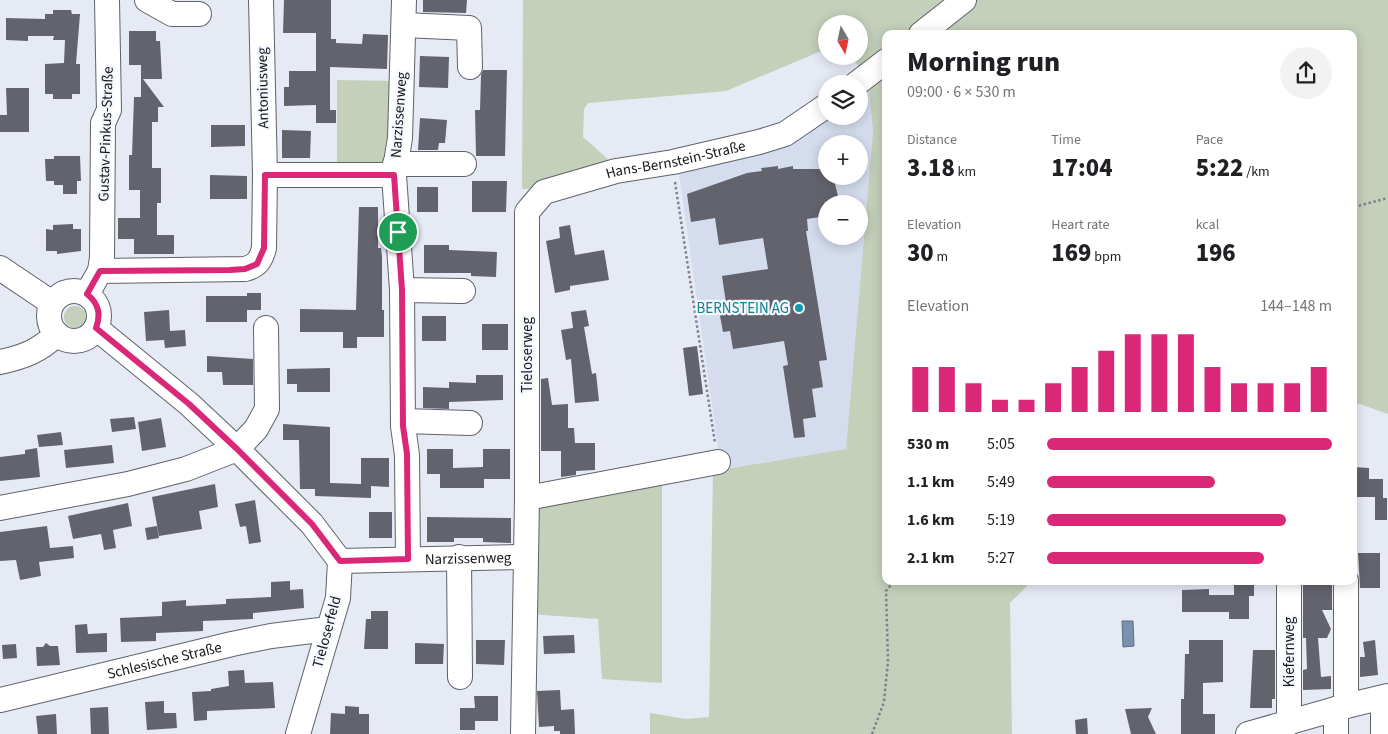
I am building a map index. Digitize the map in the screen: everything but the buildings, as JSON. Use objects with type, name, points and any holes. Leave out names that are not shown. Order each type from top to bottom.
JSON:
[{"type":"street","name":"Gustav-Pinkus-Straße","points":[[87,294],[100,271],[102,257],[103,123],[109,110],[108,0]]},
{"type":"street","points":[[147,0],[172,14],[199,14]]},
{"type":"street","name":"Antoniusweg","points":[[100,271],[230,270],[251,267],[257,264],[264,248],[265,175],[261,0]]},
{"type":"street","name":"Narzissenweg","points":[[404,0],[400,138],[394,170],[402,290],[403,421],[407,454],[408,559]]},
{"type":"street","points":[[926,30],[964,0]]},
{"type":"street","points":[[404,26],[469,28],[470,67]]},
{"type":"street","points":[[868,75],[882,64]]},
{"type":"street","name":"Hans-Bernstein-Straße","points":[[527,212],[544,192],[616,171],[672,162],[759,142],[784,134],[818,111]]},
{"type":"street","points":[[265,175],[394,170],[464,164]]},
{"type":"street","name":"Tieloserweg","points":[[523,734],[527,498],[527,212]]},
{"type":"street","points":[[0,268],[52,303]]},
{"type":"street","points":[[72,290],[87,294],[95,300],[99,310],[96,328],[82,340],[65,339],[57,334],[49,319],[52,303],[58,297],[72,290]]},
{"type":"street","points":[[402,290],[463,291]]},
{"type":"street","points":[[96,328],[189,404],[237,449],[312,524],[340,561]]},
{"type":"street","points":[[0,508],[128,484],[186,470],[237,449],[256,429],[267,409],[266,328]]},
{"type":"street","points":[[0,362],[41,349],[57,334]]},
{"type":"street","points":[[403,421],[470,423]]},
{"type":"street","points":[[527,498],[718,462]]},
{"type":"street","points":[[459,557],[460,677]]},
{"type":"street","name":"Narzissenweg","points":[[340,561],[525,557]]},
{"type":"street","name":"Tieloserfeld","points":[[298,734],[338,598],[340,561]]},
{"type":"street","name":"Kiefernweg","points":[[1289,585],[1289,723]]},
{"type":"street","points":[[1336,734],[1341,707],[1346,585]]},
{"type":"street","name":"Schlesische Straße","points":[[0,700],[232,644],[271,636],[328,629]]},
{"type":"street","points":[[1248,734],[1341,707],[1385,697],[1383,734]]},
{"type":"path","points":[[672,162],[718,462]]},
{"type":"path","points":[[1357,206],[1388,198]]},
{"type":"path","points":[[872,734],[884,702],[888,662],[886,591],[891,585]]},
{"type":"shaded area","points":[[869,84],[873,131],[868,195],[818,195],[818,245],[863,245],[846,449],[721,469],[678,167],[818,119],[818,125],[868,125]]},
{"type":"green space","points":[[523,0],[1388,0],[1388,414],[1357,403],[1357,30],[882,30],[882,585],[1028,585],[1010,603],[1012,734],[650,734],[650,713],[686,719],[709,717],[713,471],[846,449],[863,245],[868,245],[868,195],[873,131],[868,75],[866,75],[857,65],[868,65],[868,15],[818,15],[818,52],[726,91],[588,103],[584,109],[583,137],[618,168],[544,188],[522,189]]},
{"type":"green space","points":[[337,80],[397,81],[385,164],[337,163]]},
{"type":"green space","points":[[71,306],[79,306],[86,313],[86,321],[79,328],[71,328],[64,321],[64,313]]},
{"type":"green space","points":[[662,485],[662,683],[602,679],[598,619],[530,614],[539,505]]},
{"type":"water","points":[[1122,621],[1133,621],[1134,646],[1123,647]]},
{"type":"place","name":"BERNSTEIN AG","points":[[799,308]]},
{"type":"route","points":[[265,175],[394,175],[398,232],[402,290],[403,426],[407,454],[408,559],[340,561],[312,524],[237,449],[189,404],[96,328],[99,310],[95,300],[87,294],[100,271],[230,270],[245,269],[257,264],[262,257],[264,248],[265,175]]}]
